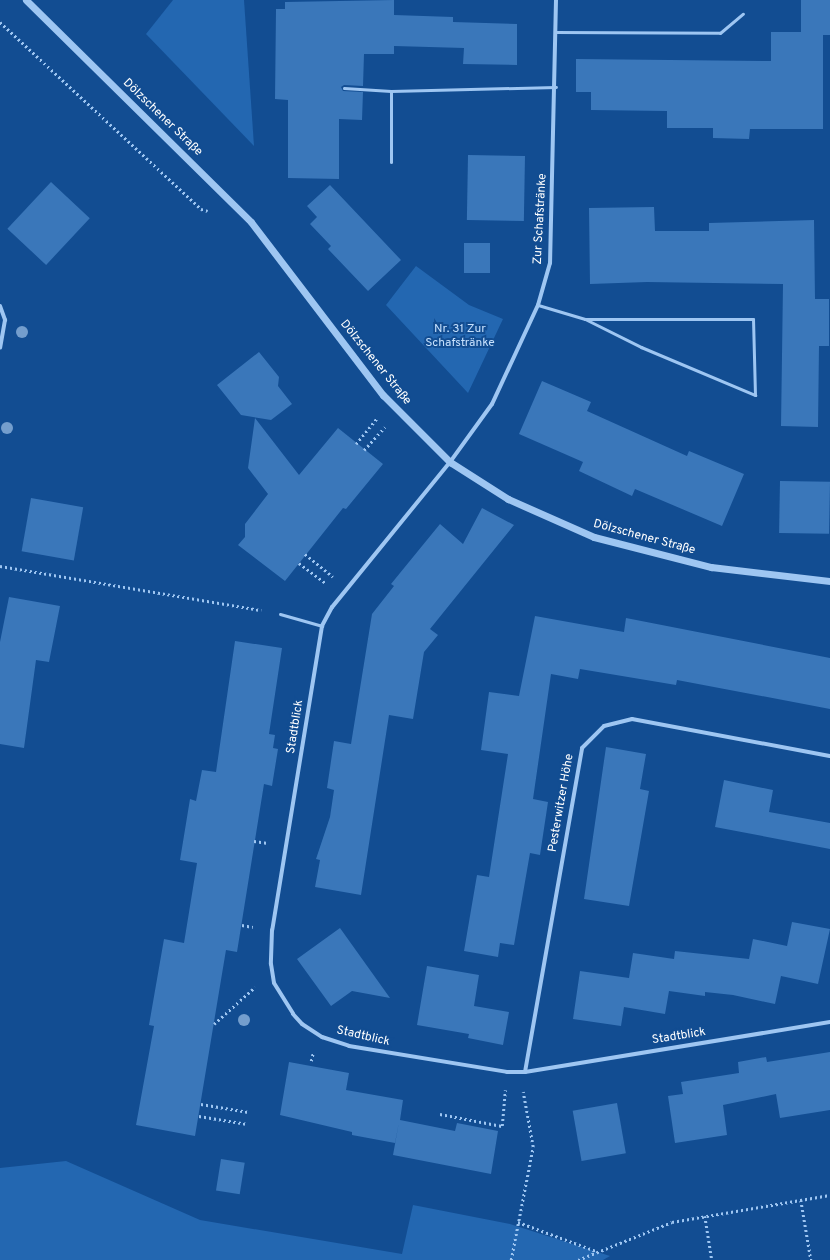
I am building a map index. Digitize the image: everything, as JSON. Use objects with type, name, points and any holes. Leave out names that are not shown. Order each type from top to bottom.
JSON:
[{"type":"street","name":"Dölzschener Straße","points":[[26,0],[246,217],[383,394],[450,462],[508,499],[594,537],[711,567],[830,581]]},
{"type":"street","name":"Zur Schafstränke","points":[[450,462],[492,404],[538,305],[550,263],[556,87],[556,0]]},
{"type":"street","points":[[0,306],[5,320],[0,348]]},
{"type":"street","name":"Stadtblick","points":[[450,462],[332,607],[322,626],[272,930],[271,964],[274,984],[293,1014],[302,1024],[322,1037],[349,1046],[525,1072],[830,1022]]},
{"type":"street","name":"Pesterwitzer Höhe","points":[[525,1072],[582,748],[604,726],[632,719],[830,756]]},
{"type":"lane","points":[[555,32],[720,33],[743,14]]},
{"type":"lane","points":[[344,88],[391,90],[556,87]]},
{"type":"lane","points":[[391,90],[391,162]]},
{"type":"lane","points":[[538,305],[585,319],[641,347],[755,395],[753,319],[585,319]]},
{"type":"lane","points":[[280,614],[322,626]]},
{"type":"path","points":[[0,22],[201,209],[214,213]]},
{"type":"path","points":[[356,444],[378,417]]},
{"type":"path","points":[[364,450],[386,426]]},
{"type":"path","points":[[306,554],[333,577]]},
{"type":"path","points":[[299,563],[327,585]]},
{"type":"path","points":[[0,566],[280,614]]},
{"type":"path","points":[[214,1024],[261,981]]},
{"type":"path","points":[[440,1114],[502,1126],[505,1089]]},
{"type":"path","points":[[511,1260],[533,1148],[523,1092]]},
{"type":"path","points":[[201,1104],[248,1112]]},
{"type":"path","points":[[199,1116],[247,1124]]},
{"type":"path","points":[[578,1260],[672,1222],[830,1196]]},
{"type":"path","points":[[801,1200],[811,1260]]},
{"type":"path","points":[[705,1216],[712,1260]]},
{"type":"path","points":[[518,1222],[597,1252]]},
{"type":"green space","points":[[173,0],[244,0],[254,146],[146,34]]},
{"type":"green space","name":"Nr. 31 Zur Schafstränke","points":[[416,266],[469,305],[503,319],[468,393],[386,305]]},
{"type":"green space","points":[[66,1161],[200,1220],[402,1254],[413,1205],[510,1224],[610,1256],[603,1260],[0,1260],[0,1168]]},
{"type":"building","points":[[394,0],[394,15],[453,17],[453,22],[517,24],[517,65],[463,64],[464,48],[394,46],[394,54],[364,54],[363,86],[344,85],[341,87],[343,91],[363,92],[362,120],[339,119],[339,179],[288,178],[288,100],[275,99],[276,9],[285,9],[285,2]]},
{"type":"building","points":[[801,0],[830,0],[830,35],[823,35],[823,129],[750,129],[749,139],[713,138],[713,128],[667,128],[667,111],[591,110],[591,92],[576,92],[576,59],[771,61],[771,32],[801,32]]},
{"type":"building","points":[[468,155],[525,156],[524,221],[467,220]]},
{"type":"building","points":[[51,182],[90,218],[46,265],[7,229]]},
{"type":"building","points":[[330,185],[401,260],[368,291],[328,249],[331,246],[310,224],[317,217],[307,206]]},
{"type":"building","points":[[654,207],[655,231],[709,231],[709,223],[814,220],[815,299],[829,299],[829,346],[819,346],[818,427],[781,426],[783,284],[647,282],[590,284],[589,208]]},
{"type":"building","points":[[464,243],[490,243],[490,273],[464,273]]},
{"type":"building","points":[[259,352],[279,377],[278,386],[292,404],[271,420],[241,415],[217,385]]},
{"type":"building","points":[[542,381],[591,402],[587,411],[687,456],[689,451],[744,474],[722,526],[635,489],[632,496],[579,471],[583,462],[519,434]]},
{"type":"building","points":[[255,418],[299,475],[338,428],[383,464],[346,509],[343,508],[285,581],[238,545],[245,537],[245,524],[268,494],[248,468]]},
{"type":"building","points":[[780,481],[830,482],[829,534],[779,533]]},
{"type":"building","points":[[31,498],[83,507],[74,560],[22,551]]},
{"type":"building","points":[[482,508],[514,525],[430,629],[438,635],[424,652],[413,719],[389,715],[361,895],[315,887],[320,860],[316,859],[330,817],[334,790],[327,788],[334,741],[351,744],[372,614],[394,586],[391,584],[440,524],[463,544]]},
{"type":"building","points":[[9,597],[60,606],[49,662],[36,660],[24,748],[0,744],[0,642]]},
{"type":"building","points":[[535,616],[624,632],[626,618],[830,658],[830,709],[677,680],[676,685],[580,669],[578,679],[551,674],[533,799],[548,802],[540,855],[530,853],[514,945],[500,943],[498,957],[464,951],[477,875],[489,877],[508,754],[481,750],[489,692],[519,696]]},
{"type":"building","points":[[235,641],[282,648],[269,734],[275,735],[273,748],[278,749],[272,786],[264,784],[237,952],[226,950],[195,1136],[136,1125],[154,1026],[149,1025],[164,939],[184,943],[197,863],[180,860],[190,799],[196,801],[202,770],[216,772]]},
{"type":"building","points":[[606,747],[646,754],[640,789],[649,791],[629,906],[584,899]]},
{"type":"building","points":[[724,780],[773,790],[769,812],[830,823],[830,849],[715,827]]},
{"type":"building","points":[[792,922],[830,929],[818,984],[781,976],[775,1004],[733,995],[705,992],[705,996],[669,991],[665,1014],[624,1007],[621,1026],[573,1019],[580,971],[629,978],[633,953],[674,959],[675,951],[749,959],[753,939],[787,946]]},
{"type":"building","points":[[340,928],[390,998],[352,991],[331,1006],[297,959]]},
{"type":"building","points":[[427,966],[479,975],[474,1006],[509,1012],[503,1045],[468,1038],[469,1034],[417,1025]]},
{"type":"building","points":[[830,1052],[830,1110],[780,1118],[776,1094],[723,1105],[727,1135],[675,1143],[668,1096],[683,1094],[681,1082],[739,1073],[738,1062],[766,1057],[767,1062]]},
{"type":"building","points":[[289,1062],[349,1073],[346,1090],[403,1100],[400,1120],[455,1131],[457,1123],[498,1131],[491,1174],[393,1155],[399,1122],[395,1143],[352,1135],[352,1132],[280,1115]]},
{"type":"building","points":[[617,1103],[626,1153],[582,1161],[573,1111]]},
{"type":"building","points":[[221,1159],[245,1163],[240,1194],[216,1191]]}]
